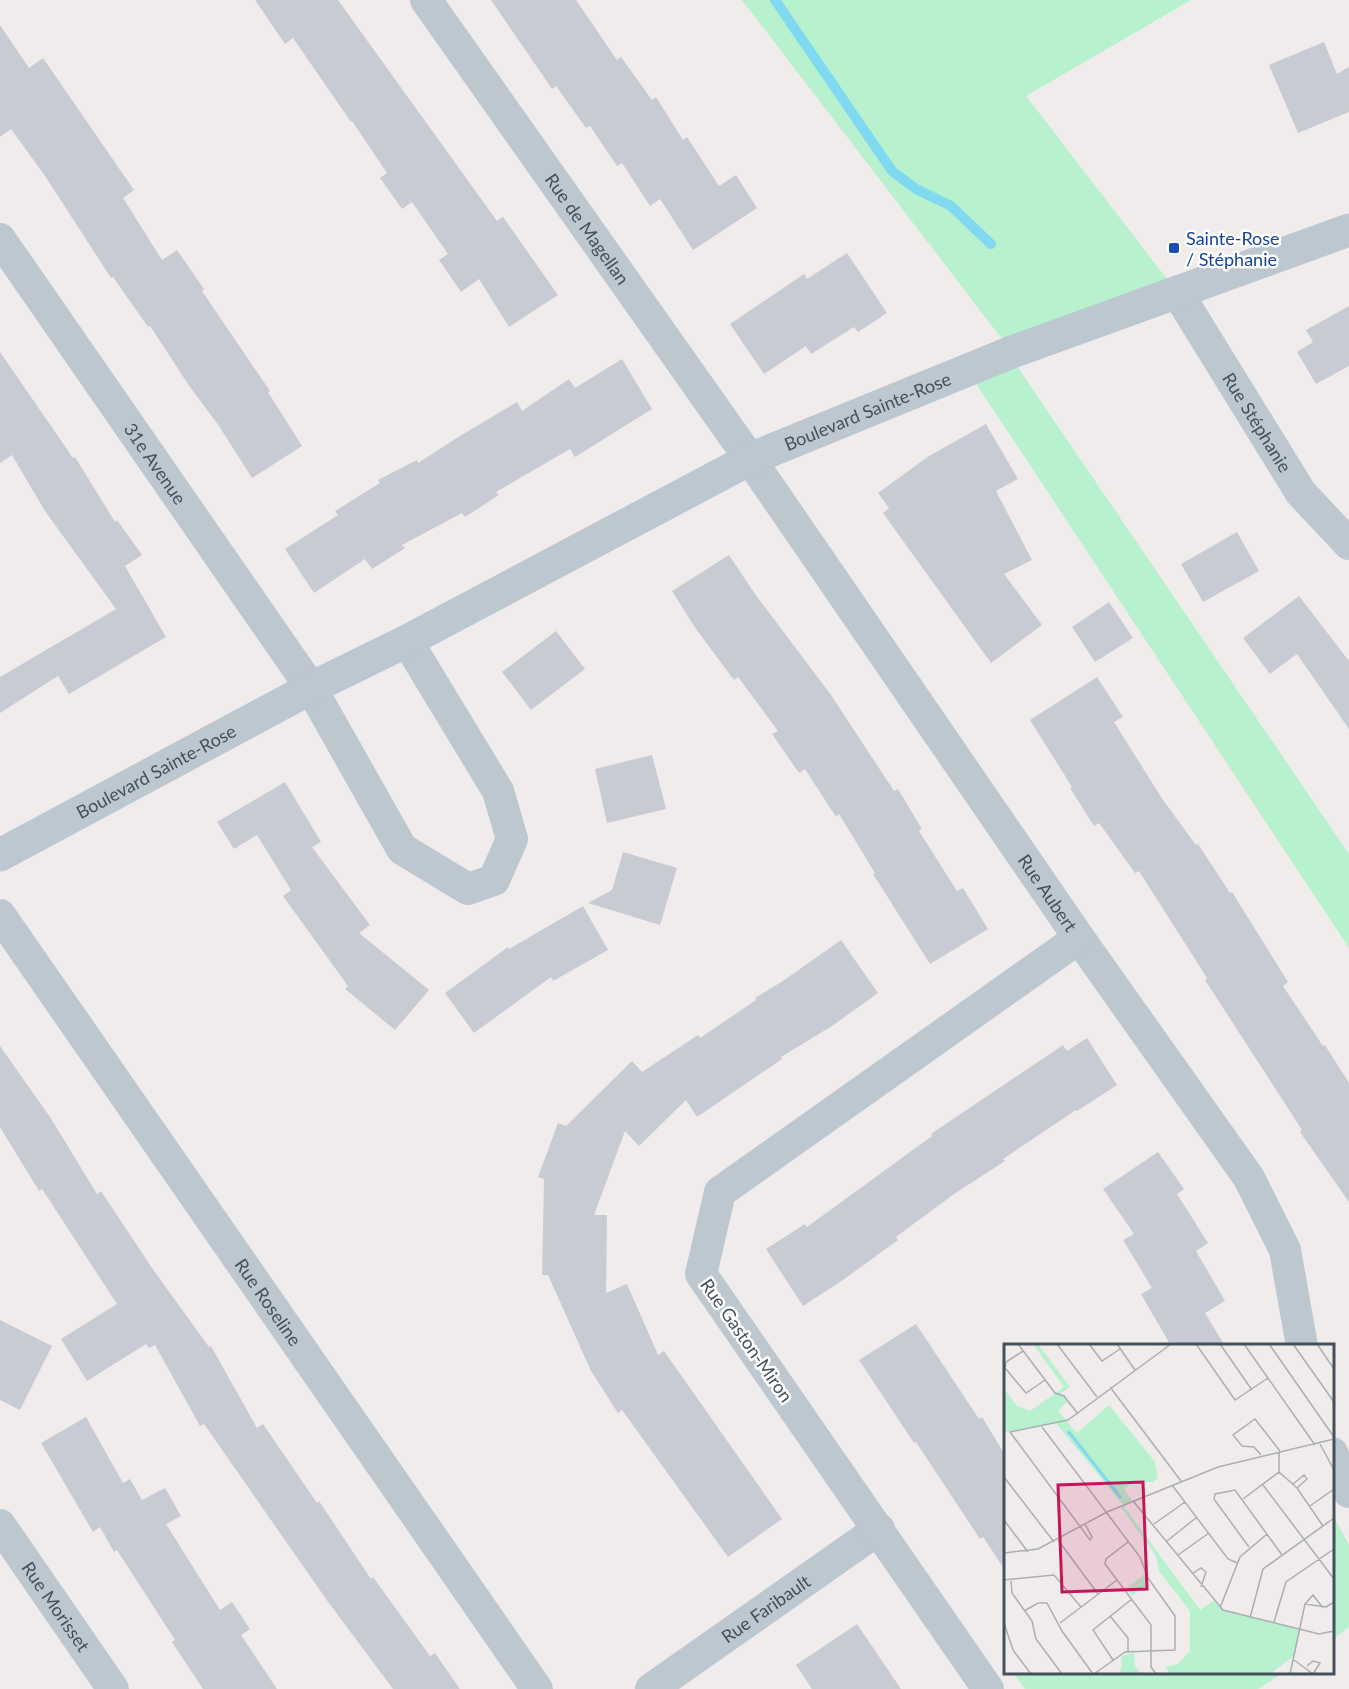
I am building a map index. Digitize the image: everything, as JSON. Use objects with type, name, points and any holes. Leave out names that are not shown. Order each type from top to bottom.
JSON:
[{"type":"street","name":"Rue de Magellan","points":[[426,0],[750,459]]},
{"type":"street","name":"Boulevard Sainte-Rose","points":[[0,855],[311,688],[407,640],[750,459],[1012,352],[1349,230]]},
{"type":"street","name":"31e Avenue","points":[[0,239],[311,688]]},
{"type":"street","name":"Rue Stéphanie","points":[[1177,292],[1300,493],[1349,544]]},
{"type":"street","name":"Rue Aubert","points":[[750,459],[1079,938],[1249,1178],[1285,1250],[1302,1344]]},
{"type":"street","points":[[311,688],[402,849],[468,889],[494,880],[512,839],[498,792],[407,640]]},
{"type":"street","name":"Rue Roseline","points":[[0,915],[537,1689]]},
{"type":"street","name":"Rue Gaston-Miron","points":[[988,1689],[701,1274],[720,1192],[1079,938]]},
{"type":"street","points":[[1334,1458],[1349,1492]]},
{"type":"street","name":"Rue Morisset","points":[[0,1525],[113,1689]]},
{"type":"street","name":"Rue Faribault","points":[[651,1689],[879,1529]]},
{"type":"green space","points":[[742,0],[1191,0],[1026,96],[1177,292],[1012,352]]},
{"type":"green space","points":[[1010,356],[1349,854],[1349,948],[969,373]]},
{"type":"green space","points":[[1334,1517],[1349,1545],[1349,1627],[1334,1638]]},
{"type":"green space","points":[[1014,1674],[1281,1674],[1258,1689],[1025,1689]]},
{"type":"building","points":[[255,0],[338,0],[497,221],[503,217],[558,295],[509,327],[479,279],[461,292],[439,260],[448,254],[412,202],[402,209],[380,178],[387,173],[352,121],[293,38],[285,44]]},
{"type":"building","points":[[491,0],[576,0],[617,60],[621,57],[652,100],[656,97],[683,140],[687,137],[719,186],[736,175],[757,208],[693,250],[660,199],[650,206],[622,163],[617,166],[590,126],[586,128],[556,86],[552,89]]},
{"type":"building","points":[[0,25],[29,68],[43,58],[134,190],[123,198],[162,260],[177,250],[270,391],[268,392],[302,446],[252,478],[150,326],[148,327],[113,277],[111,278],[45,176],[11,129],[0,137]]},
{"type":"building","points":[[1324,42],[1337,74],[1349,67],[1349,112],[1298,133],[1269,65]]},
{"type":"building","points":[[847,253],[887,313],[858,332],[854,327],[811,354],[806,346],[764,374],[730,324],[804,274],[807,279]]},
{"type":"building","points":[[1349,306],[1349,366],[1316,384],[1297,352],[1313,342],[1306,330]]},
{"type":"building","points":[[0,352],[73,458],[75,457],[115,522],[117,520],[142,555],[125,566],[166,637],[69,694],[58,676],[0,713],[0,677],[116,609],[45,511],[12,455],[0,463]]},
{"type":"building","points":[[622,359],[652,409],[575,457],[570,449],[496,492],[499,495],[465,517],[462,513],[402,545],[405,548],[372,569],[365,559],[314,593],[285,549],[338,515],[335,511],[380,483],[378,480],[417,460],[418,463],[517,402],[522,411],[569,379],[575,388]]},
{"type":"building","points":[[986,424],[1018,479],[996,491],[1032,560],[1004,574],[1042,625],[991,663],[883,513],[889,508],[878,493],[929,456]]},
{"type":"building","points":[[1237,532],[1259,571],[1203,602],[1181,564]]},
{"type":"building","points":[[729,555],[755,594],[831,695],[894,791],[898,789],[922,829],[919,831],[957,891],[963,888],[988,929],[930,964],[873,874],[875,873],[839,814],[836,817],[805,769],[799,773],[772,734],[778,731],[738,677],[734,680],[696,629],[672,591]]},
{"type":"building","points":[[1299,596],[1349,661],[1349,729],[1297,654],[1270,674],[1243,638]]},
{"type":"building","points":[[1109,602],[1133,638],[1095,662],[1072,627]]},
{"type":"building","points":[[556,631],[585,669],[531,710],[502,672]]},
{"type":"building","points":[[1097,677],[1123,717],[1114,722],[1163,800],[1196,845],[1198,844],[1230,893],[1232,892],[1288,982],[1283,986],[1349,1083],[1349,1202],[1300,1132],[1302,1130],[1205,980],[1207,978],[1139,871],[1135,873],[1099,823],[1094,826],[1030,720]]},
{"type":"building","points":[[652,755],[666,809],[607,823],[595,769]]},
{"type":"building","points":[[285,782],[321,842],[312,847],[370,925],[359,933],[429,990],[395,1030],[345,989],[348,986],[283,896],[291,890],[257,835],[234,849],[217,822]]},
{"type":"building","points":[[623,852],[677,868],[660,925],[588,903],[612,890]]},
{"type":"building","points":[[583,906],[608,950],[553,981],[551,977],[474,1033],[445,993],[508,947],[509,949]]},
{"type":"building","points":[[841,940],[878,993],[832,1026],[781,1057],[782,1059],[697,1117],[686,1100],[639,1146],[625,1131],[594,1215],[607,1215],[606,1293],[627,1284],[658,1355],[664,1351],[782,1519],[728,1557],[622,1410],[618,1413],[591,1371],[548,1275],[542,1275],[544,1179],[538,1177],[558,1123],[566,1126],[632,1061],[642,1072],[698,1035],[700,1038]]},
{"type":"building","points":[[1087,1038],[1117,1085],[1003,1159],[1005,1161],[954,1194],[896,1237],[898,1240],[803,1306],[766,1249],[805,1224],[807,1227],[932,1136],[931,1134],[1063,1045],[1067,1051]]},
{"type":"building","points":[[0,1046],[50,1117],[97,1194],[101,1191],[152,1268],[209,1347],[211,1346],[257,1428],[263,1424],[317,1503],[319,1501],[371,1579],[373,1577],[430,1656],[435,1653],[460,1689],[393,1689],[326,1599],[204,1424],[200,1426],[155,1345],[149,1348],[146,1344],[87,1381],[61,1339],[117,1304],[42,1189],[39,1191],[0,1127]]},
{"type":"building","points":[[1158,1152],[1184,1189],[1177,1194],[1208,1243],[1196,1251],[1225,1301],[1205,1313],[1224,1344],[1170,1344],[1141,1294],[1152,1288],[1123,1240],[1134,1234],[1103,1189]]},
{"type":"building","points":[[0,1320],[52,1346],[20,1410],[0,1400]]},
{"type":"building","points":[[916,1324],[979,1419],[982,1417],[1004,1453],[1004,1568],[983,1537],[980,1539],[859,1360]]},
{"type":"building","points":[[86,1417],[123,1483],[130,1479],[142,1500],[165,1488],[181,1516],[166,1524],[220,1610],[232,1602],[250,1629],[241,1635],[277,1689],[203,1689],[172,1642],[175,1640],[117,1550],[114,1552],[100,1527],[93,1532],[41,1443]]},
{"type":"building","points":[[857,1624],[901,1689],[812,1689],[796,1665]]},
{"type":"waterway","points":[[775,0],[892,171],[916,189],[951,206],[991,244]]},
{"type":"place","name":"Sainte-Rose / Stéphanie","points":[[1174,248]]}]
